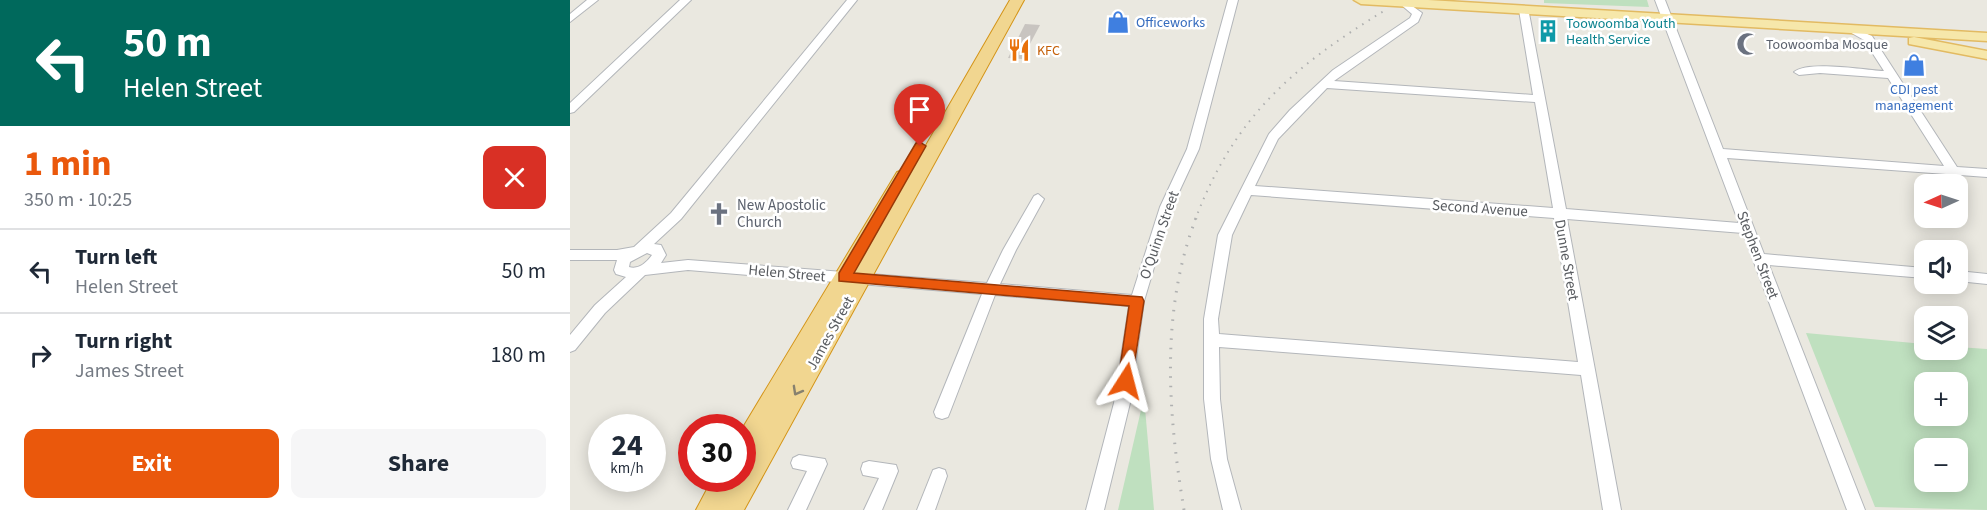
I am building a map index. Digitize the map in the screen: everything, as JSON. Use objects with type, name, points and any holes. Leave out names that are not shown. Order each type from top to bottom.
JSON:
[{"type":"highway","name":"James Street","points":[[730,510],[852,278],[1011,1]]},
{"type":"highway","name":"James Street","points":[[756,429],[852,278]]},
{"type":"highway","points":[[708,510],[719,492]]},
{"type":"main road","points":[[1361,0],[1667,17],[1849,30],[1987,55]]},
{"type":"main road","points":[[1874,35],[1987,39]]},
{"type":"main road","points":[[1874,35],[1939,36],[1987,50]]},
{"type":"main road","points":[[1902,39],[1961,42],[1987,39]]},
{"type":"street","points":[[570,19],[593,0]]},
{"type":"street","points":[[570,110],[686,0]]},
{"type":"street","points":[[570,346],[600,309],[642,272],[656,263],[661,241],[676,216],[852,0]]},
{"type":"street","name":"O'Quinn Street","points":[[1095,510],[1122,403],[1137,301],[1166,207],[1193,149],[1233,0]]},
{"type":"street","name":"Stephen Street","points":[[1660,0],[1856,510]]},
{"type":"street","points":[[1232,510],[1218,449],[1212,399],[1211,319],[1225,235],[1273,137],[1325,84],[1366,51],[1414,20],[1417,13],[1409,2]]},
{"type":"street","name":"Dunne Street","points":[[1524,10],[1612,510]]},
{"type":"street","points":[[1874,35],[1891,75],[1954,171]]},
{"type":"street","points":[[1800,72],[1820,70],[1891,75]]},
{"type":"street","points":[[1325,84],[1538,99]]},
{"type":"street","points":[[1719,153],[1987,173]]},
{"type":"street","name":"Second Avenue","points":[[1248,190],[1747,228]]},
{"type":"street","points":[[942,412],[1023,221],[1038,199]]},
{"type":"street","points":[[600,309],[624,259],[676,216]]},
{"type":"street","name":"Helen Street","points":[[637,250],[651,248],[688,265]]},
{"type":"street","points":[[587,257],[637,250]]},
{"type":"street","points":[[570,255],[587,257],[621,269]]},
{"type":"street","points":[[1760,259],[1914,272]]},
{"type":"street","name":"Helen Street","points":[[621,269],[627,274],[688,265],[1137,301]]},
{"type":"street","points":[[1968,277],[1987,279]]},
{"type":"street","points":[[1211,340],[1224,339],[1587,369]]},
{"type":"street","points":[[797,510],[819,464],[799,463]]},
{"type":"street","points":[[869,469],[890,471],[873,510]]},
{"type":"street","points":[[926,510],[939,476]]},
{"type":"green space","points":[[1544,0],[1647,0],[1649,7],[1544,3]]},
{"type":"green space","points":[[1806,333],[1914,343],[1914,360],[1968,360],[1968,348],[1987,349],[1987,510],[1875,507]]},
{"type":"green space","points":[[1144,397],[1154,510],[1118,510]]},
{"type":"building","points":[[1025,24],[1040,25],[1022,59],[1008,58]]},
{"type":"railway","points":[[1195,220],[1211,183],[1229,151],[1271,96],[1323,51],[1387,9]]},
{"type":"railway","points":[[1184,510],[1174,437],[1170,363],[1177,290],[1184,254],[1196,218]]},
{"type":"place","name":"Officeworks","points":[[1118,22]]},
{"type":"place","name":"Toowoomba Youth Health Service","points":[[1548,31]]},
{"type":"place","name":"Toowoomba Mosque","points":[[1748,44]]},
{"type":"place","name":"KFC","points":[[1019,50]]},
{"type":"place","name":"CDI pest management","points":[[1914,65]]},
{"type":"place","name":"New Apostolic Church","points":[[719,214]]},
{"type":"route","points":[[920,146],[844,277],[992,291],[1137,301],[1126,381]]}]
